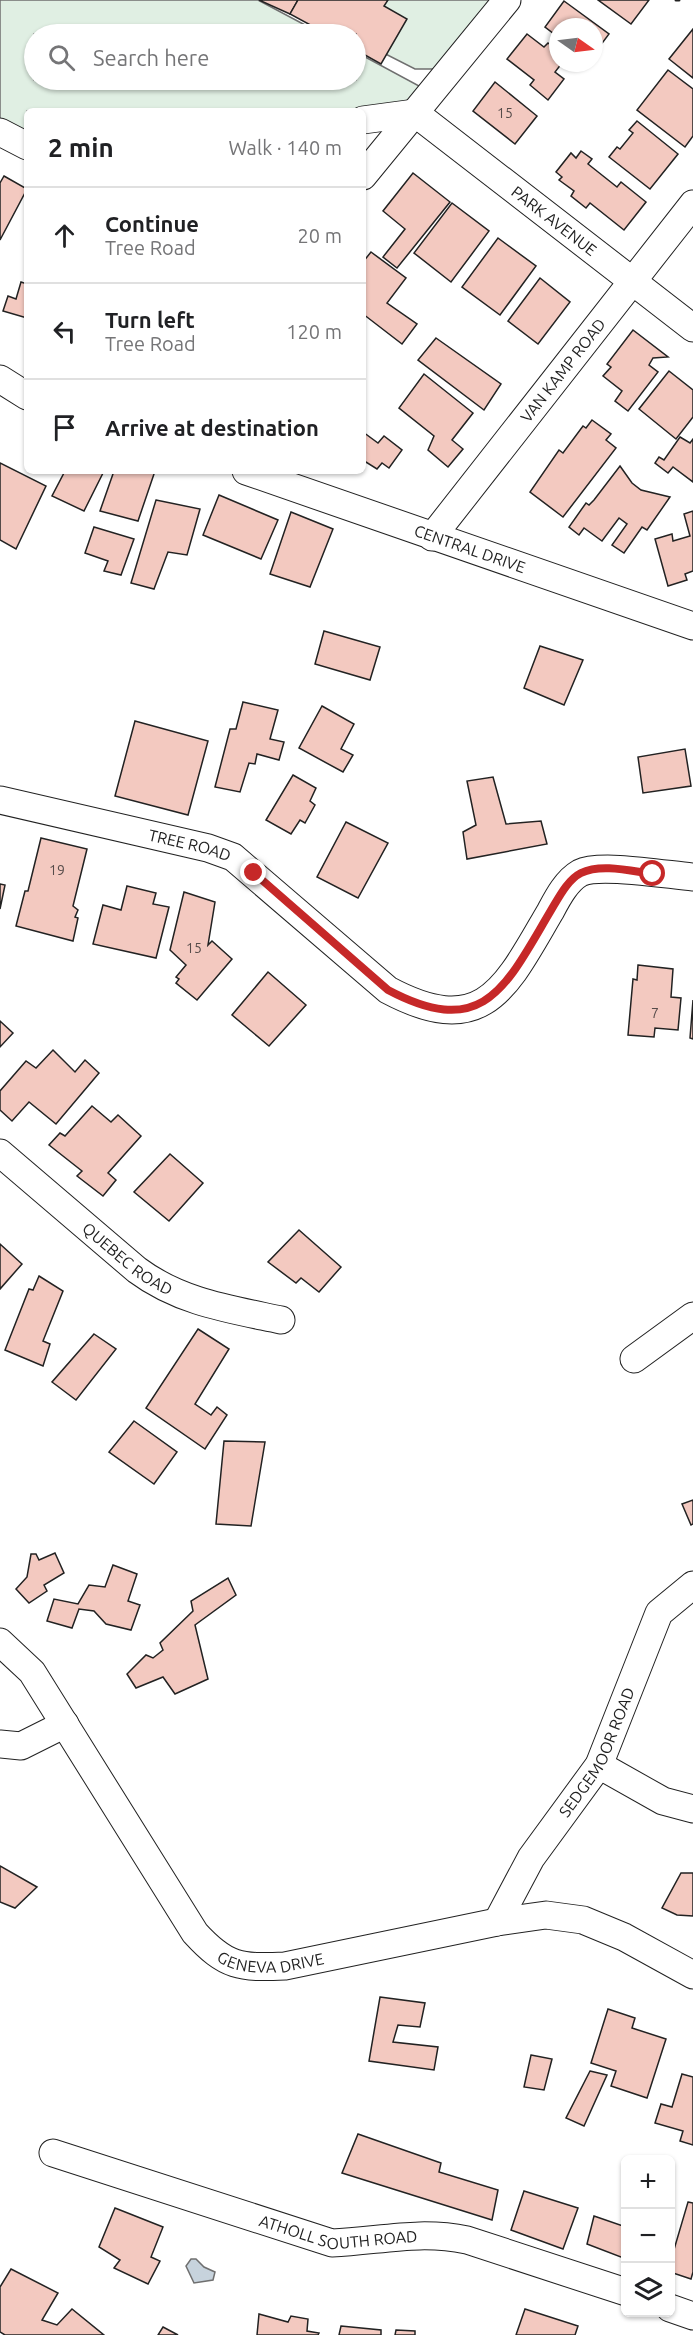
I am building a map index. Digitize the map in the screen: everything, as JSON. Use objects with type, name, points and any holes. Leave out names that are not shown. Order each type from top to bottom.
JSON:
[{"type":"street","points":[[366,172],[507,0]]},
{"type":"street","points":[[366,120],[415,113]]},
{"type":"street","name":"PARK AVENUE","points":[[415,113],[693,328]]},
{"type":"street","points":[[0,132],[24,144]]},
{"type":"street","name":"VAN KAMP ROAD","points":[[432,537],[693,204]]},
{"type":"street","points":[[0,379],[24,394]]},
{"type":"street","name":"CENTRAL DRIVE","points":[[254,474],[693,626]]},
{"type":"street","name":"TREE ROAD","points":[[0,800],[208,848],[233,856],[388,990],[411,1002],[433,1009],[452,1011],[474,1006],[491,998],[506,984],[570,881],[581,873],[598,868],[693,877]]},
{"type":"street","name":"QUEBEC ROAD","points":[[0,1153],[160,1287],[216,1307],[281,1320]]},
{"type":"street","points":[[634,1359],[693,1316]]},
{"type":"street","name":"SEDGEMOOR ROAD","points":[[497,1922],[531,1858],[599,1765],[659,1613],[693,1586]]},
{"type":"street","name":"GENEVA DRIVE","points":[[0,1642],[32,1672],[195,1933],[214,1954],[233,1964],[257,1967],[285,1966],[497,1922],[546,1915],[583,1920],[624,1938],[693,1975]]},
{"type":"street","points":[[0,1744],[21,1746],[65,1724]]},
{"type":"street","points":[[599,1765],[663,1801],[693,1809]]},
{"type":"street","name":"ATHOLL SOUTH ROAD","points":[[53,2153],[332,2243],[365,2242],[410,2234],[443,2235],[467,2240],[621,2290]]},
{"type":"street","points":[[675,2310],[693,2316]]},
{"type":"green space","points":[[0,0],[258,0],[303,24],[24,24],[24,90],[366,90],[366,57],[432,93],[415,113],[366,113],[366,108],[24,108],[24,144],[0,130]]},
{"type":"green space","points":[[279,0],[490,0],[436,69],[415,69],[366,44],[366,24],[327,24]]},
{"type":"shaded area","points":[[191,2259],[196,2259],[204,2267],[215,2272],[213,2280],[194,2283],[186,2266]]},
{"type":"building","points":[[259,0],[298,0],[290,14]]},
{"type":"building","points":[[298,0],[388,0],[384,6],[407,19],[381,64],[366,56],[366,24],[308,24],[290,14]]},
{"type":"building","points":[[598,0],[649,0],[631,24]]},
{"type":"building","points":[[564,1],[587,18],[552,18]]},
{"type":"building","points":[[693,29],[693,78],[669,59]]},
{"type":"building","points":[[603,30],[609,34],[603,42]]},
{"type":"building","points":[[527,34],[544,47],[549,44],[549,72],[555,72],[564,79],[548,100],[530,85],[534,80],[507,59]]},
{"type":"building","points":[[668,70],[693,89],[693,136],[685,147],[637,110]]},
{"type":"building","points":[[495,82],[537,116],[515,144],[473,111]]},
{"type":"building","points":[[637,121],[678,154],[650,189],[609,157],[617,147],[620,149],[633,133],[629,130]]},
{"type":"building","points":[[581,151],[592,159],[588,164],[617,187],[621,182],[646,202],[624,230],[590,203],[586,208],[571,196],[574,191],[559,180],[562,177],[556,172],[571,153],[576,158]]},
{"type":"building","points":[[413,173],[450,202],[397,268],[383,257],[405,229],[383,211]]},
{"type":"building","points":[[4,176],[24,187],[24,195],[0,240],[0,183]]},
{"type":"building","points":[[452,203],[489,231],[451,282],[414,253]]},
{"type":"building","points":[[498,238],[536,266],[500,315],[462,287]]},
{"type":"building","points":[[371,252],[406,278],[387,303],[417,324],[402,344],[366,316],[366,258]]},
{"type":"building","points":[[540,278],[570,302],[538,344],[508,321]]},
{"type":"building","points":[[21,282],[24,283],[24,317],[3,311],[8,296],[16,299]]},
{"type":"building","points":[[633,330],[668,357],[653,358],[649,365],[658,372],[628,411],[615,401],[622,391],[603,376],[611,367],[607,364]]},
{"type":"building","points":[[436,338],[501,384],[484,410],[418,360]]},
{"type":"building","points":[[669,371],[693,390],[693,417],[676,439],[639,409]]},
{"type":"building","points":[[424,374],[473,413],[452,440],[463,449],[448,467],[428,450],[434,436],[399,408]]},
{"type":"building","points":[[592,420],[611,434],[606,440],[616,448],[563,517],[530,492],[559,450],[563,453],[583,426],[586,428]]},
{"type":"building","points":[[366,434],[378,443],[384,436],[402,450],[389,468],[382,463],[377,469],[366,462]]},
{"type":"building","points":[[680,437],[690,443],[693,439],[693,482],[673,467],[668,473],[655,463],[659,457],[664,460]]},
{"type":"building","points":[[0,463],[46,486],[16,549],[0,540]]},
{"type":"building","points":[[620,466],[632,483],[641,490],[670,497],[647,530],[642,527],[624,553],[612,545],[627,524],[619,518],[602,541],[584,528],[579,535],[569,527],[586,503],[589,505],[594,500]]},
{"type":"building","points":[[63,474],[102,474],[84,511],[52,496]]},
{"type":"building","points":[[113,474],[154,474],[138,521],[100,511]]},
{"type":"building","points":[[219,495],[278,520],[261,559],[203,535]]},
{"type":"building","points":[[156,500],[200,509],[187,555],[168,552],[154,589],[131,583]]},
{"type":"building","points":[[693,511],[693,571],[685,574],[687,580],[668,586],[655,539],[672,534],[673,541],[690,536],[684,514]]},
{"type":"building","points":[[291,512],[333,529],[310,587],[270,574]]},
{"type":"building","points":[[94,527],[134,539],[121,575],[104,571],[108,561],[85,553]]},
{"type":"building","points":[[324,631],[380,647],[370,680],[315,664]]},
{"type":"building","points":[[540,646],[583,660],[564,705],[524,688]]},
{"type":"building","points":[[243,702],[278,710],[270,739],[284,742],[279,760],[257,754],[255,764],[249,763],[240,792],[215,787],[230,729],[236,729]]},
{"type":"building","points":[[322,706],[354,724],[341,749],[353,755],[343,772],[299,748]]},
{"type":"building","points":[[135,721],[208,741],[188,815],[115,796]]},
{"type":"building","points":[[685,749],[691,786],[643,793],[638,757]]},
{"type":"building","points":[[293,775],[316,788],[310,801],[315,805],[305,823],[300,820],[291,834],[266,820]]},
{"type":"building","points":[[493,777],[506,824],[541,821],[547,844],[467,859],[463,832],[476,825],[467,781]]},
{"type":"building","points":[[346,822],[388,843],[358,898],[317,877]]},
{"type":"building","points":[[41,838],[87,849],[73,906],[78,910],[75,917],[78,918],[73,941],[16,926],[25,891],[28,891]]},
{"type":"building","points":[[0,884],[5,885],[0,909]]},
{"type":"building","points":[[127,886],[156,893],[153,904],[169,907],[156,958],[93,944],[103,905],[121,910]]},
{"type":"building","points":[[184,892],[215,902],[208,945],[212,941],[232,959],[197,1000],[176,983],[179,979],[176,977],[186,965],[170,950]]},
{"type":"building","points":[[638,965],[673,969],[671,997],[681,998],[678,1030],[655,1028],[654,1037],[628,1035],[633,979],[637,980]]},
{"type":"building","points":[[268,972],[306,1005],[269,1046],[232,1015]]},
{"type":"building","points":[[693,1000],[693,1039],[690,1038]]},
{"type":"building","points":[[0,1021],[13,1033],[0,1047]]},
{"type":"building","points":[[53,1050],[75,1072],[85,1060],[99,1073],[56,1124],[29,1102],[12,1121],[0,1110],[0,1091],[26,1061],[36,1068]]},
{"type":"building","points":[[92,1106],[111,1122],[118,1115],[141,1136],[108,1173],[116,1180],[103,1196],[77,1176],[82,1171],[49,1145],[60,1133],[65,1136]]},
{"type":"building","points":[[170,1154],[203,1183],[169,1221],[134,1192]]},
{"type":"building","points":[[299,1230],[341,1267],[319,1292],[301,1278],[296,1283],[268,1262]]},
{"type":"building","points":[[0,1244],[22,1264],[0,1289]]},
{"type":"building","points":[[39,1276],[63,1291],[43,1341],[50,1344],[43,1366],[5,1350],[29,1289],[33,1290]]},
{"type":"building","points":[[198,1329],[229,1349],[195,1404],[211,1415],[217,1407],[227,1415],[205,1449],[146,1408]]},
{"type":"building","points":[[94,1334],[116,1349],[76,1400],[52,1382]]},
{"type":"building","points":[[134,1421],[177,1452],[154,1484],[109,1452]]},
{"type":"building","points":[[224,1441],[265,1442],[251,1526],[216,1524]]},
{"type":"building","points":[[693,1500],[693,1524],[691,1525],[682,1504]]},
{"type":"building","points":[[55,1553],[64,1573],[44,1585],[47,1591],[29,1603],[16,1589],[27,1577],[31,1554],[36,1554],[39,1560]]},
{"type":"building","points":[[113,1565],[137,1574],[128,1601],[140,1605],[131,1630],[106,1624],[94,1611],[79,1609],[72,1628],[47,1621],[54,1599],[78,1604],[89,1585],[105,1587]]},
{"type":"building","points":[[228,1578],[236,1595],[195,1625],[208,1679],[175,1694],[163,1677],[136,1688],[127,1674],[146,1655],[153,1658],[163,1650],[160,1643],[193,1611],[191,1601]]},
{"type":"building","points":[[0,1866],[37,1887],[15,1908],[0,1902]]},
{"type":"building","points":[[681,1873],[693,1873],[693,1916],[677,1915],[662,1908]]},
{"type":"building","points":[[380,1997],[425,2003],[420,2027],[398,2025],[393,2042],[438,2047],[434,2070],[369,2061]]},
{"type":"building","points":[[608,2009],[635,2018],[632,2028],[666,2039],[647,2098],[611,2086],[616,2071],[591,2063]]},
{"type":"building","points":[[531,2055],[552,2059],[544,2090],[524,2087]]},
{"type":"building","points":[[590,2071],[607,2075],[584,2126],[566,2118]]},
{"type":"building","points":[[682,2074],[693,2077],[693,2145],[680,2141],[683,2131],[655,2123],[661,2104],[672,2107]]},
{"type":"building","points":[[358,2134],[441,2163],[439,2172],[498,2190],[492,2220],[342,2173]]},
{"type":"building","points":[[524,2191],[578,2208],[563,2249],[511,2230]]},
{"type":"building","points":[[688,2202],[693,2203],[693,2272],[691,2279],[675,2274],[675,2246]]},
{"type":"building","points":[[115,2208],[163,2227],[151,2257],[160,2261],[148,2284],[114,2268],[120,2260],[99,2247]]},
{"type":"building","points":[[594,2216],[621,2225],[621,2257],[587,2244]]},
{"type":"building","points":[[11,2269],[58,2293],[42,2320],[57,2325],[72,2309],[104,2335],[5,2335],[0,2332],[0,2287]]},
{"type":"building","points":[[525,2309],[578,2326],[575,2335],[516,2335]]},
{"type":"building","points":[[259,2314],[288,2322],[291,2316],[308,2319],[307,2331],[319,2333],[318,2335],[257,2335]]},
{"type":"building","points":[[341,2326],[381,2330],[381,2335],[339,2335]]},
{"type":"building","points":[[163,2327],[178,2335],[158,2335]]},
{"type":"building","points":[[396,2330],[415,2331],[415,2335],[395,2335]]},
{"type":"route","points":[[254,873],[388,990],[411,1002],[433,1009],[452,1011],[474,1006],[491,998],[506,984],[558,898],[570,881],[581,873],[598,868],[653,874]]}]
